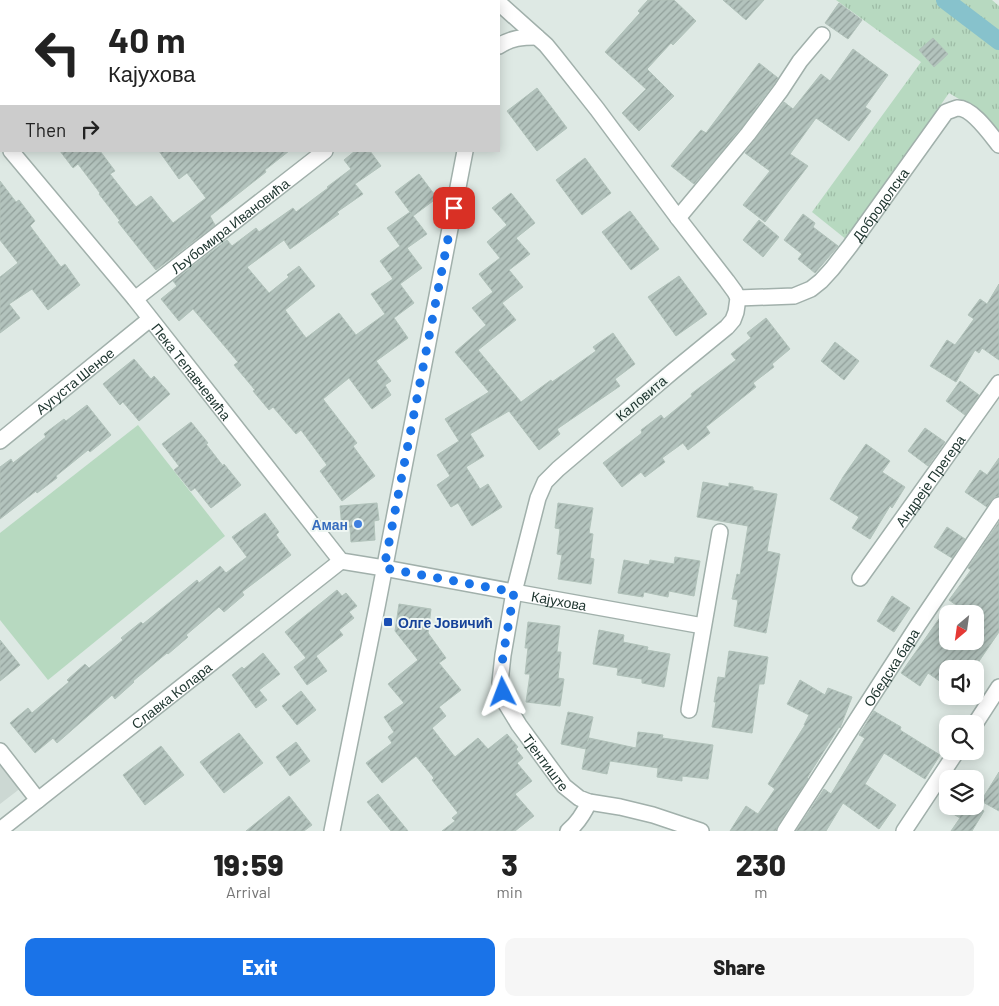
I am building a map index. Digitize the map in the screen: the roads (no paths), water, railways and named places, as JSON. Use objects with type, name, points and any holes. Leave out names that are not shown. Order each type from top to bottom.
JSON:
[{"type":"street","points":[[500,5],[546,45],[727,281],[738,298]]},
{"type":"street","points":[[678,218],[748,134],[800,61],[822,36]]},
{"type":"street","points":[[500,45],[510,40],[523,37],[537,38]]},
{"type":"street","name":"Добродолска","points":[[738,298],[794,296],[811,290],[832,269],[850,246],[902,176],[946,112],[957,108],[969,111],[999,145]]},
{"type":"street","name":"Пека Тепавчевића","points":[[12,152],[135,299],[341,561]]},
{"type":"street","name":"Љубомира Ивановића","points":[[135,299],[324,152]]},
{"type":"street","points":[[332,831],[466,152]]},
{"type":"street","name":"Каловита","points":[[514,592],[538,498],[545,482],[566,462],[727,327],[733,320],[738,298]]},
{"type":"street","name":"Аугуста Шеное","points":[[0,441],[150,319]]},
{"type":"street","name":"Андреје Прегера","points":[[860,578],[999,383]]},
{"type":"street","name":"Обедска бара","points":[[785,831],[918,625],[999,506]]},
{"type":"street","points":[[689,710],[720,532]]},
{"type":"street","points":[[341,561],[384,568]]},
{"type":"street","name":"Славка Колара","points":[[0,830],[341,561]]},
{"type":"street","name":"Кајухова","points":[[384,568],[703,626]]},
{"type":"street","name":"Тјентиште","points":[[514,592],[500,682],[506,702],[519,725],[564,786],[578,798],[589,802]]},
{"type":"street","points":[[981,715],[999,687]]},
{"type":"street","points":[[0,751],[38,800]]},
{"type":"street","points":[[904,831],[951,760]]},
{"type":"street","points":[[568,831],[574,826],[589,802],[645,813],[698,830]]},
{"type":"waterway","name":"Каловита","points":[[945,0],[999,41]]},
{"type":"place","name":"Аман","points":[[358,524]]},
{"type":"place","name":"Олге Јовичић","points":[[388,622]]}]
